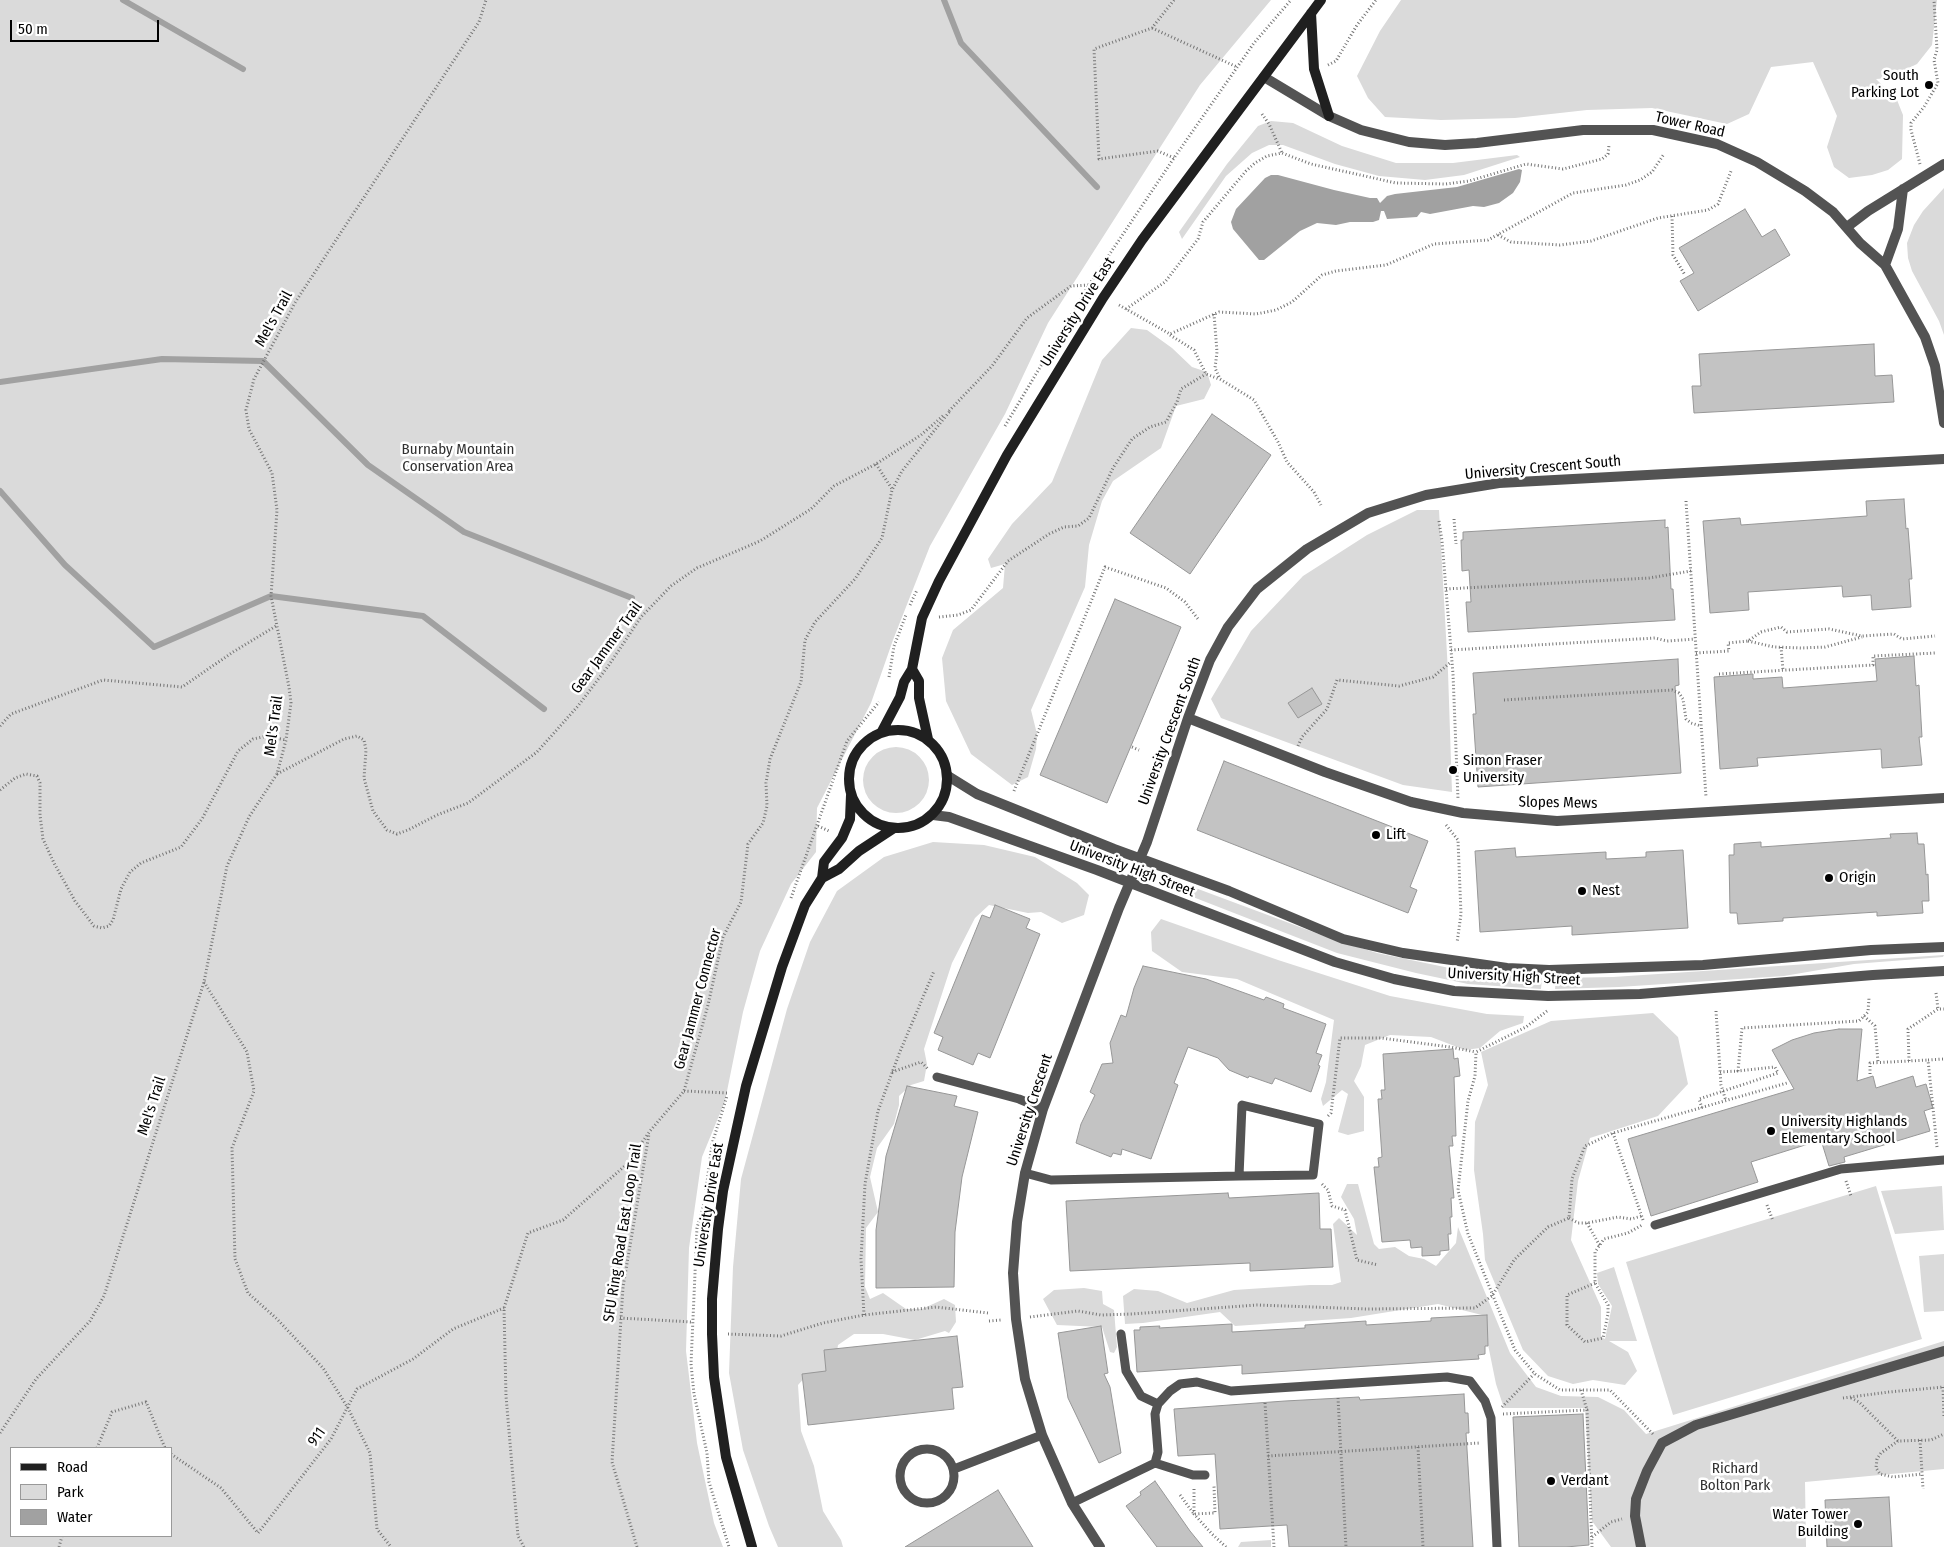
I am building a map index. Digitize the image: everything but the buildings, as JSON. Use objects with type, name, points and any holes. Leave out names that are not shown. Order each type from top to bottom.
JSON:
[{"type":"street","name":"University Drive East","points":[[881,733],[900,697],[904,682],[912,669],[922,618],[939,581],[1007,455],[1103,298],[1142,240],[1321,0]]},
{"type":"street","points":[[1311,13],[1314,69],[1329,116]]},
{"type":"street","name":"Tower Road","points":[[1264,78],[1329,116],[1361,130],[1409,142],[1477,143],[1583,130],[1653,130],[1717,144],[1757,162],[1805,191],[1833,212],[1860,243],[1885,265],[1925,337],[1935,366],[1944,423]]},
{"type":"street","points":[[1846,227],[1868,211],[1944,164]]},
{"type":"street","points":[[1885,265],[1898,229],[1903,189]]},
{"type":"street","name":"University Crescent South","points":[[1140,858],[1210,660],[1228,627],[1257,589],[1307,549],[1368,513],[1426,495],[1499,484],[1944,459]]},
{"type":"street","name":"University Drive East","points":[[912,669],[919,681],[919,698],[928,739]]},
{"type":"street","name":"Slopes Mews","points":[[1188,718],[1292,759],[1411,802],[1463,813],[1557,821],[1944,798]]},
{"type":"street","points":[[897,730],[913,732],[928,739],[942,756],[948,776],[946,790],[941,803],[932,815],[915,825],[894,828],[880,825],[868,818],[858,808],[851,795],[850,766],[856,752],[866,741],[881,733],[897,730]]},
{"type":"street","name":"University High Street","points":[[948,776],[977,794],[1140,858],[1229,890],[1343,938],[1403,953],[1507,968],[1549,970],[1703,965],[1871,950],[1944,947]]},
{"type":"street","name":"University Drive East","points":[[752,1547],[734,1486],[720,1426],[714,1377],[712,1334],[714,1264],[725,1183],[756,1050],[794,931],[805,905],[822,878],[824,862],[842,838],[850,819],[851,795]]},
{"type":"street","name":"University High Street","points":[[932,815],[949,817],[1130,882],[1217,918],[1335,962],[1394,979],[1454,991],[1548,996],[1640,994],[1944,971]]},
{"type":"street","name":"University Drive East","points":[[822,878],[839,869],[859,851],[894,828]]},
{"type":"street","name":"University Crescent","points":[[1100,1547],[1072,1503],[1042,1436],[1025,1379],[1016,1319],[1013,1274],[1017,1222],[1025,1172],[1043,1109],[1140,858]]},
{"type":"street","points":[[1641,1547],[1635,1516],[1636,1499],[1647,1471],[1662,1443],[1696,1425],[1944,1351]]},
{"type":"lane","points":[[937,1077],[1019,1099],[1043,1109]]},
{"type":"lane","points":[[1025,1172],[1050,1180],[1313,1175],[1319,1124],[1242,1105],[1239,1176]]},
{"type":"lane","points":[[1654,1225],[1841,1169],[1941,1160]]},
{"type":"lane","points":[[1120,1334],[1126,1371],[1141,1396],[1158,1404]]},
{"type":"lane","points":[[1155,1463],[1158,1452],[1155,1414],[1158,1404],[1170,1391],[1180,1384],[1197,1382],[1231,1391],[1447,1376],[1470,1381],[1485,1401],[1491,1418],[1497,1547]]},
{"type":"lane","points":[[954,1469],[1042,1436]]},
{"type":"lane","points":[[926,1448],[944,1454],[950,1460],[954,1469],[955,1478],[948,1494],[934,1502],[925,1503],[909,1496],[900,1481],[903,1463],[909,1455],[917,1450],[926,1448]]},
{"type":"lane","points":[[1072,1503],[1155,1463],[1193,1475],[1205,1475]]},
{"type":"path","name":"Mel's Trail","points":[[0,1433],[36,1379],[90,1321],[104,1296],[204,982],[227,866],[249,817],[278,774],[286,740],[291,703],[271,596],[277,510],[272,473],[249,429],[246,410],[254,379],[296,301],[479,22],[486,0]]},
{"type":"path","points":[[1174,0],[1152,28],[1094,49],[1099,159],[1158,151],[1174,158]]},
{"type":"path","points":[[1001,433],[1089,285],[1174,158],[1254,43],[1291,0]]},
{"type":"path","points":[[1325,67],[1336,61],[1357,25],[1376,0]]},
{"type":"path","points":[[1919,161],[1911,123],[1924,107],[1938,82],[1934,60],[1937,50],[1934,0]]},
{"type":"path","points":[[1152,28],[1237,67]]},
{"type":"path","points":[[1262,114],[1269,124],[1282,153]]},
{"type":"path","points":[[1126,309],[1165,282],[1198,239],[1203,222],[1246,171],[1267,156],[1282,153],[1311,164],[1396,183],[1446,184],[1469,181],[1526,164],[1563,169],[1602,159],[1608,154],[1609,145]]},
{"type":"path","points":[[1170,334],[1220,312],[1256,314],[1276,310],[1292,302],[1322,275],[1336,271],[1386,265],[1434,244],[1488,240],[1573,193],[1626,185],[1640,180],[1652,172],[1664,154]]},
{"type":"path","points":[[1498,235],[1511,242],[1560,246],[1591,241],[1639,224],[1708,210],[1718,204],[1731,171]]},
{"type":"path","points":[[1672,216],[1673,255],[1685,275]]},
{"type":"path","name":"Gear Jammer Trail","points":[[278,774],[344,739],[357,736],[364,740],[366,750],[364,778],[373,811],[387,830],[397,834],[468,803],[537,752],[578,706],[610,664],[641,616],[671,586],[697,568],[760,541],[811,509],[834,486],[876,464],[921,435],[950,411],[992,366],[1027,318],[1071,286],[1089,285]]},
{"type":"path","points":[[1119,305],[1194,350],[1206,374],[1220,379],[1254,400],[1287,462],[1314,492],[1321,505]]},
{"type":"path","points":[[1214,314],[1217,352],[1215,368],[1220,379]]},
{"type":"path","points":[[939,616],[958,615],[971,610],[1008,561],[1049,534],[1064,527],[1078,526],[1089,518],[1113,468],[1132,439],[1150,427],[1166,422],[1177,402],[1181,389],[1206,374]]},
{"type":"path","name":"Gear Jammer Connector","points":[[650,1131],[684,1091],[708,1005],[723,937],[741,902],[748,844],[763,823],[767,806],[766,783],[770,759],[801,682],[805,640],[815,622],[855,579],[882,538],[892,490],[902,471],[950,411]]},
{"type":"path","points":[[876,464],[892,490]]},
{"type":"path","points":[[1686,501],[1707,813]]},
{"type":"path","points":[[1454,519],[1456,544]]},
{"type":"path","points":[[1439,521],[1452,662],[1459,788]]},
{"type":"path","points":[[1014,792],[1105,567],[1166,588],[1185,602],[1198,619]]},
{"type":"path","points":[[1446,589],[1649,578],[1691,572]]},
{"type":"path","points":[[909,606],[921,582]]},
{"type":"path","points":[[888,684],[894,646],[906,614]]},
{"type":"path","points":[[0,726],[11,714],[103,680],[182,687],[233,652],[276,626]]},
{"type":"path","points":[[1748,641],[1761,632],[1781,628],[1787,632],[1829,629],[1862,636]]},
{"type":"path","points":[[1696,653],[1729,651],[1728,643],[1748,641],[1781,647],[1825,647],[1862,636],[1894,634],[1902,639],[1935,636]]},
{"type":"path","points":[[1451,650],[1655,638],[1667,641],[1695,639]]},
{"type":"path","points":[[1781,647],[1783,670]]},
{"type":"path","points":[[1719,674],[1873,665],[1873,656],[1936,653]]},
{"type":"path","points":[[1292,759],[1302,737],[1327,708],[1337,680],[1399,686],[1432,677],[1452,662]]},
{"type":"path","points":[[1504,700],[1672,690],[1679,693],[1683,699],[1686,719],[1691,723],[1701,726]]},
{"type":"path","points":[[790,898],[818,826],[847,741],[881,700]]},
{"type":"path","points":[[0,790],[15,778],[26,774],[36,776],[40,783],[40,815],[43,839],[75,901],[94,926],[102,928],[109,926],[114,920],[121,889],[130,872],[141,864],[181,847],[202,819],[238,751],[254,739],[267,736],[286,740]]},
{"type":"path","points":[[1132,747],[1139,750]]},
{"type":"path","points":[[1444,809],[1442,822],[1458,840],[1461,914],[1457,943]]},
{"type":"path","points":[[818,826],[834,834]]},
{"type":"path","points":[[864,1315],[861,1259],[865,1184],[878,1112],[892,1072],[934,971]]},
{"type":"path","points":[[204,982],[247,1052],[254,1091],[232,1148],[236,1259],[248,1293],[277,1319],[323,1368],[348,1408],[370,1452],[377,1529],[391,1547]]},
{"type":"path","points":[[1936,993],[1938,1009]]},
{"type":"path","points":[[1738,1071],[1742,1028],[1859,1021],[1868,1012],[1869,998]]},
{"type":"path","points":[[1909,1061],[1908,1029],[1938,1009],[1944,1009]]},
{"type":"path","points":[[1319,1124],[1331,1113],[1340,1038],[1381,1038],[1450,1046],[1476,1052],[1526,1027],[1547,1011]]},
{"type":"path","points":[[1716,1011],[1720,1072],[1726,1101]]},
{"type":"path","points":[[1864,1016],[1876,1026],[1878,1062]]},
{"type":"path","points":[[1476,1052],[1475,1076],[1468,1101],[1458,1190],[1468,1234],[1515,1350],[1535,1374],[1560,1390],[1610,1390],[1662,1443]]},
{"type":"path","points":[[1870,1074],[1870,1063],[1944,1059]]},
{"type":"path","points":[[1928,1060],[1941,1160]]},
{"type":"path","points":[[892,1072],[920,1062],[937,1077]]},
{"type":"path","points":[[1702,1108],[1700,1099],[1778,1074],[1775,1067],[1720,1072]]},
{"type":"path","points":[[1568,1218],[1572,1179],[1585,1146],[1614,1133],[1786,1083]]},
{"type":"path","points":[[729,1547],[709,1482],[707,1453],[694,1394],[691,1364],[697,1228],[705,1203],[712,1144],[730,1085]]},
{"type":"path","points":[[684,1091],[728,1093]]},
{"type":"path","name":"SFU Ring Road East Loop Trail","points":[[524,1547],[518,1536],[506,1396],[504,1308],[528,1233],[563,1220],[627,1164],[650,1131]]},
{"type":"path","name":"SFU Ring Road East Loop Trail","points":[[637,1547],[612,1462],[623,1287],[650,1131]]},
{"type":"path","points":[[1614,1133],[1644,1224]]},
{"type":"path","points":[[1313,1175],[1328,1190],[1332,1206],[1345,1210],[1357,1260],[1378,1266]]},
{"type":"path","points":[[1568,1218],[1578,1223],[1587,1223],[1618,1216],[1631,1219],[1642,1216]]},
{"type":"path","points":[[1027,1318],[1078,1311],[1101,1314],[1132,1314],[1257,1305],[1368,1310],[1474,1308],[1492,1296],[1514,1260],[1548,1227],[1568,1218]]},
{"type":"path","points":[[1587,1223],[1600,1246]]},
{"type":"path","points":[[1595,1283],[1567,1295],[1568,1325],[1585,1342],[1603,1338],[1608,1314],[1608,1305],[1595,1283],[1596,1252],[1604,1239],[1628,1233],[1644,1224],[1654,1225]]},
{"type":"path","points":[[728,1334],[781,1336],[823,1323],[864,1315],[936,1307],[988,1313]]},
{"type":"path","name":"911","points":[[172,1455],[221,1488],[258,1534],[331,1439],[357,1389],[413,1359],[453,1328],[504,1308]]},
{"type":"path","points":[[620,1318],[692,1322]]},
{"type":"path","points":[[989,1321],[1007,1320]]},
{"type":"path","points":[[1491,1418],[1535,1374]]},
{"type":"path","points":[[1337,1384],[1346,1547]]},
{"type":"path","points":[[1841,1398],[1944,1387],[1944,1416]]},
{"type":"path","points":[[1264,1389],[1274,1547]]},
{"type":"path","points":[[1581,1390],[1587,1410],[1592,1547]]},
{"type":"path","points":[[1850,1397],[1859,1402],[1898,1441]]},
{"type":"path","points":[[98,1447],[112,1412],[146,1402],[165,1447]]},
{"type":"path","points":[[1502,1414],[1587,1410]]},
{"type":"path","points":[[1922,1474],[1893,1477],[1880,1474],[1876,1468],[1877,1460],[1881,1453],[1898,1441],[1931,1440],[1944,1434]]},
{"type":"path","points":[[1920,1440],[1923,1489]]},
{"type":"path","points":[[1268,1456],[1492,1442]]},
{"type":"path","points":[[1418,1447],[1423,1547]]},
{"type":"path","points":[[1194,1514],[1215,1513],[1213,1483]]},
{"type":"path","points":[[1194,1486],[1194,1514]]},
{"type":"path","points":[[1180,1495],[1194,1514],[1226,1547]]},
{"type":"path","points":[[1592,1537],[1611,1522],[1635,1516]]},
{"type":"green space","name":"Burnaby Mountain Conservation Area","points":[[0,0],[1271,0],[1200,85],[1048,323],[1005,414],[930,546],[893,640],[871,703],[817,808],[816,852],[791,884],[760,951],[743,1012],[725,1101],[702,1157],[689,1248],[686,1351],[697,1443],[714,1523],[723,1547],[0,1547]]},
{"type":"green space","points":[[1401,0],[1937,0],[1932,45],[1917,64],[1888,78],[1876,79],[1897,100],[1903,115],[1902,159],[1888,170],[1872,175],[1849,178],[1834,167],[1827,147],[1837,116],[1813,62],[1771,67],[1749,114],[1727,124],[1652,108],[1587,110],[1515,118],[1441,120],[1385,117],[1368,98],[1357,76],[1380,31]]},
{"type":"green space","points":[[1271,121],[1293,123],[1342,146],[1396,163],[1453,163],[1517,155],[1520,157],[1464,175],[1425,180],[1379,176],[1335,164],[1283,145],[1269,145],[1252,153],[1226,176],[1182,239],[1179,232],[1227,164],[1258,126]]},
{"type":"green space","points":[[1944,188],[1944,335],[1939,321],[1912,271],[1908,258],[1907,243],[1914,225],[1923,211]]},
{"type":"green space","points":[[1131,328],[1147,330],[1172,348],[1192,367],[1207,372],[1211,385],[1204,399],[1176,406],[1161,448],[1113,481],[1102,501],[1089,545],[1085,587],[1031,710],[1037,734],[1036,749],[1028,777],[1012,785],[971,754],[946,701],[942,658],[953,630],[1003,588],[1005,564],[991,568],[988,559],[1012,524],[1052,482],[1102,360]]},
{"type":"green space","points":[[1417,510],[1439,510],[1448,672],[1452,792],[1403,785],[1221,718],[1211,699],[1251,631],[1303,576],[1367,535]]},
{"type":"green space","points":[[889,747],[903,747],[915,752],[924,761],[929,773],[927,793],[920,804],[903,813],[889,813],[877,808],[868,799],[863,787],[863,773],[868,761],[877,752]]},
{"type":"green space","points":[[933,842],[984,845],[1035,857],[1077,883],[1089,895],[1084,915],[1062,923],[1041,912],[1028,913],[989,905],[975,918],[952,963],[924,1049],[927,1064],[924,1081],[911,1085],[899,1096],[899,1105],[894,1124],[877,1148],[870,1177],[878,1212],[866,1228],[865,1287],[870,1299],[883,1293],[906,1309],[922,1309],[944,1299],[955,1305],[956,1322],[949,1333],[945,1331],[915,1340],[883,1334],[854,1334],[838,1345],[835,1365],[823,1378],[807,1375],[798,1385],[801,1431],[814,1466],[823,1511],[841,1540],[843,1547],[778,1547],[743,1450],[729,1373],[733,1267],[741,1179],[787,1009],[810,942],[837,891],[884,857]]},
{"type":"green space","points":[[1182,883],[1324,936],[1377,953],[1464,971],[1542,978],[1541,989],[1468,984],[1337,953],[1180,892]]},
{"type":"green space","points":[[1161,919],[1278,960],[1390,996],[1487,1014],[1524,1016],[1523,1023],[1500,1031],[1480,1048],[1465,1050],[1431,1037],[1390,1035],[1365,1045],[1361,1066],[1354,1081],[1364,1097],[1364,1131],[1348,1135],[1338,1132],[1348,1094],[1342,1090],[1323,1106],[1321,1099],[1326,1082],[1334,1020],[1237,979],[1182,972],[1152,951],[1151,932]]},
{"type":"green space","points":[[1944,955],[1943,957],[1854,964],[1784,976],[1619,987],[1555,989],[1556,978],[1613,977]]},
{"type":"green space","points":[[1653,1013],[1678,1037],[1688,1084],[1658,1116],[1590,1138],[1578,1181],[1571,1240],[1601,1307],[1601,1337],[1605,1339],[1612,1306],[1598,1284],[1597,1273],[1614,1267],[1637,1341],[1609,1341],[1628,1352],[1637,1371],[1625,1385],[1593,1380],[1573,1384],[1548,1376],[1523,1350],[1485,1260],[1474,1170],[1475,1122],[1488,1085],[1481,1052],[1551,1021]]},
{"type":"green space","name":"Richard Bolton Park","points":[[1347,1184],[1358,1184],[1374,1244],[1379,1249],[1395,1247],[1409,1256],[1424,1259],[1436,1266],[1456,1243],[1458,1227],[1510,1353],[1536,1387],[1561,1396],[1598,1397],[1624,1410],[1646,1434],[1944,1341],[1944,1469],[1805,1482],[1806,1547],[1611,1547],[1592,1521],[1585,1408],[1504,1408],[1496,1384],[1482,1315],[1438,1304],[1351,1318],[1235,1326],[1220,1312],[1125,1324],[1123,1296],[1134,1289],[1158,1291],[1187,1303],[1234,1290],[1332,1285],[1341,1282],[1333,1224],[1339,1218],[1357,1235],[1354,1219],[1341,1197]]},
{"type":"green space","points":[[1876,1186],[1922,1339],[1673,1415],[1626,1262]]},
{"type":"green space","points":[[1942,1186],[1944,1230],[1895,1234],[1881,1191]]},
{"type":"green space","points":[[1944,1254],[1944,1311],[1924,1312],[1919,1256]]},
{"type":"green space","points":[[1084,1288],[1102,1291],[1103,1304],[1114,1310],[1117,1347],[1114,1353],[1110,1352],[1102,1327],[1057,1325],[1043,1299],[1054,1290]]},
{"type":"green space","points":[[1271,1540],[1271,1547],[1238,1547],[1241,1542]]},
{"type":"water","points":[[1519,169],[1522,170],[1520,182],[1513,193],[1499,203],[1484,207],[1473,206],[1430,214],[1421,212],[1417,217],[1387,219],[1384,211],[1381,211],[1379,220],[1373,222],[1350,222],[1336,225],[1317,223],[1300,231],[1264,260],[1259,260],[1233,229],[1231,222],[1236,209],[1265,178],[1271,175],[1377,198],[1380,203],[1387,196],[1395,194],[1457,187]]},
{"type":"waterway","points":[[123,0],[243,69]]},
{"type":"waterway","points":[[944,0],[961,43],[1097,187]]},
{"type":"waterway","points":[[0,382],[162,359],[263,361],[368,465],[464,532],[632,598]]},
{"type":"waterway","points":[[0,491],[65,565],[154,647],[271,596],[423,616],[544,709]]},
{"type":"place","name":"South Parking Lot","points":[[1929,85]]},
{"type":"place","name":"Simon Fraser University","points":[[1453,770]]},
{"type":"place","name":"Lift","points":[[1376,835]]},
{"type":"place","name":"Origin","points":[[1829,878]]},
{"type":"place","name":"Nest","points":[[1582,891]]},
{"type":"place","name":"University Highlands Elementary School","points":[[1771,1131]]},
{"type":"place","name":"Verdant","points":[[1551,1481]]},
{"type":"place","name":"Water Tower Building","points":[[1858,1524]]}]
